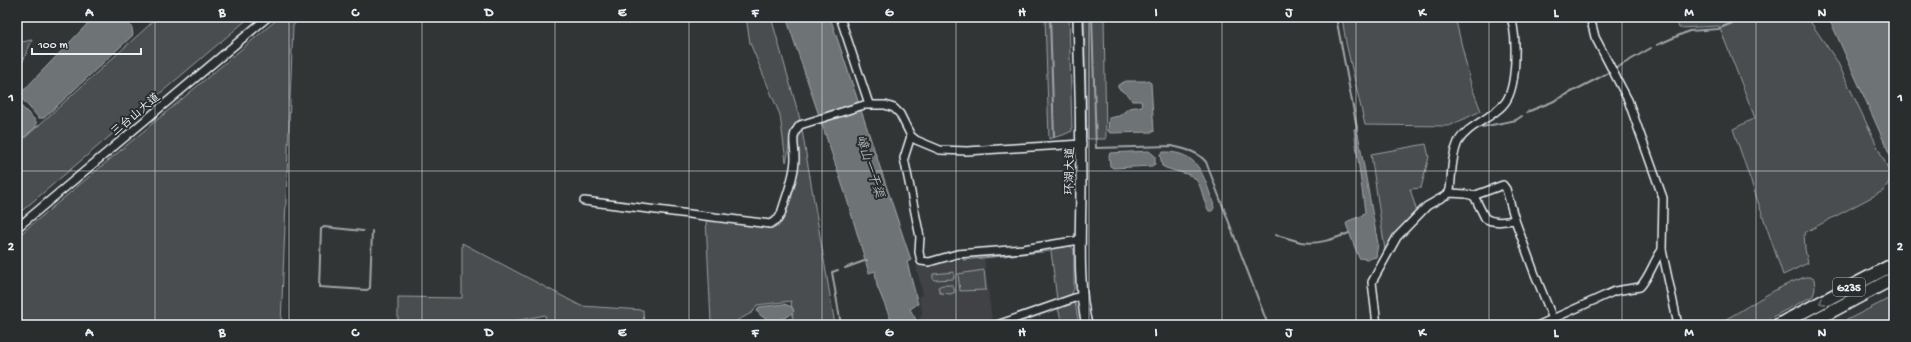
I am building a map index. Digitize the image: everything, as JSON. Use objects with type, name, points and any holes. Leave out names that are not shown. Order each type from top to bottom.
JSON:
[{"type":"highway","name":"G235","points":[[1778,325],[1894,264]]},
{"type":"highway","name":"G235","points":[[1810,323],[1894,278]]},
{"type":"main road","name":"环湖大道","points":[[1078,17],[1082,144],[1080,240],[1083,295],[1087,325]]},
{"type":"street","name":"三台山大道","points":[[17,228],[268,17]]},
{"type":"street","points":[[840,17],[866,105]]},
{"type":"street","points":[[1447,195],[1450,190],[1455,151],[1460,139],[1502,106],[1508,99],[1511,89],[1515,40],[1511,17]]},
{"type":"street","points":[[1590,17],[1595,37],[1628,100],[1663,198],[1662,250],[1678,325]]},
{"type":"street","points":[[584,201],[770,224],[778,219],[781,214],[794,169],[794,131],[800,125],[866,105],[885,105],[894,108],[900,114],[911,136],[924,144],[940,150],[954,151],[1082,144]]},
{"type":"street","points":[[911,136],[904,158],[920,237],[919,252],[922,261],[929,262],[957,254],[1023,249],[1080,240]]},
{"type":"street","points":[[1377,325],[1372,282],[1375,274],[1397,237],[1427,206],[1450,193],[1473,196],[1503,185],[1506,189],[1515,220],[1553,319]]},
{"type":"street","points":[[1473,196],[1485,218],[1488,220],[1496,222],[1515,220]]},
{"type":"street","points":[[1539,325],[1615,291],[1640,287],[1646,280],[1655,258],[1662,250]]},
{"type":"street","points":[[997,325],[1083,295]]},
{"type":"shaded area","points":[[158,17],[250,17],[17,215],[17,145]]},
{"type":"shaded area","points":[[280,17],[303,17],[293,25],[281,325],[17,325],[17,237]]},
{"type":"shaded area","points":[[746,17],[771,17],[800,119],[791,134],[786,162],[780,115],[750,43]]},
{"type":"shaded area","points":[[1045,17],[1069,17],[1072,131],[1049,139]]},
{"type":"shaded area","points":[[1084,17],[1104,17],[1106,139],[1087,138]]},
{"type":"shaded area","points":[[1342,17],[1455,17],[1471,85],[1481,111],[1449,126],[1365,125],[1346,43]]},
{"type":"shaded area","points":[[1676,17],[1807,17],[1837,61],[1890,173],[1889,182],[1883,191],[1804,233],[1808,263],[1783,275],[1733,129],[1755,118],[1719,26],[1679,28]]},
{"type":"shaded area","points":[[32,40],[20,68],[17,69],[17,43]]},
{"type":"shaded area","points":[[802,130],[835,325],[770,325],[793,318],[791,301],[757,305],[753,312],[731,324],[711,322],[706,219],[778,227],[789,206],[794,189],[798,161],[797,142],[799,134]]},
{"type":"shaded area","points":[[1426,144],[1429,157],[1421,188],[1410,189],[1417,212],[1397,231],[1385,250],[1371,154]]},
{"type":"shaded area","points":[[462,243],[581,306],[643,310],[644,325],[547,325],[545,315],[515,321],[515,325],[398,325],[398,297],[462,298]]},
{"type":"shaded area","points":[[1069,245],[1074,249],[1074,289],[1071,295],[1057,300],[1051,251],[963,260],[963,256]]},
{"type":"shaded area","points":[[984,257],[992,321],[951,325],[921,325],[919,317],[922,316],[922,311],[918,296],[923,295],[916,266]]},
{"type":"shaded area","points":[[984,270],[986,290],[960,291],[958,274]]},
{"type":"shaded area","points":[[954,272],[954,279],[933,279],[933,274]]},
{"type":"shaded area","points":[[1805,277],[1814,279],[1815,289],[1813,296],[1757,325],[1715,325],[1781,287]]},
{"type":"shaded area","points":[[942,285],[953,285],[955,292],[951,294],[940,293],[938,287]]},
{"type":"shaded area","points":[[1894,296],[1894,325],[1838,325],[1839,324]]},
{"type":"shaded area","points":[[1075,303],[1079,325],[1063,325],[1058,309]]},
{"type":"water","points":[[94,17],[123,17],[132,28],[133,35],[44,118],[39,118],[21,98],[22,92]]},
{"type":"water","name":"嶂山一干渠","points":[[786,17],[830,17],[911,260],[907,262],[918,304],[910,309],[919,325],[893,325],[877,286],[875,271],[869,273],[845,193]]},
{"type":"water","points":[[1827,17],[1894,17],[1894,164],[1833,27]]},
{"type":"water","points":[[1126,81],[1148,81],[1151,83],[1154,132],[1110,133],[1108,131],[1109,118],[1119,116],[1129,108],[1142,106],[1141,101],[1132,101],[1129,96],[1118,88],[1118,85]]},
{"type":"water","points":[[17,102],[36,121],[36,127],[17,143]]},
{"type":"water","points":[[1357,128],[1378,244],[1376,257],[1368,259],[1359,258],[1346,224],[1348,221],[1361,216],[1365,212],[1354,129]]},
{"type":"water","points":[[1149,151],[1155,156],[1155,164],[1152,166],[1113,168],[1110,166],[1110,153]]},
{"type":"water","points":[[1163,152],[1185,156],[1198,166],[1213,202],[1214,208],[1212,211],[1209,211],[1199,185],[1194,178],[1162,166],[1160,154]]},
{"type":"water","points":[[784,304],[792,307],[794,311],[790,315],[781,319],[770,320],[760,315],[757,311],[759,307]]},
{"type":"waterway","points":[[1050,17],[1054,137]]},
{"type":"waterway","points":[[1092,17],[1096,148],[1172,146],[1182,148],[1199,155],[1206,162],[1268,325]]},
{"type":"waterway","points":[[1336,17],[1357,128]]},
{"type":"waterway","points":[[1657,45],[1689,31],[1718,29],[1746,17]]},
{"type":"waterway","points":[[1618,67],[1651,48]]},
{"type":"waterway","points":[[1527,112],[1552,102],[1610,72]]},
{"type":"waterway","points":[[1482,127],[1516,120],[1522,116]]},
{"type":"waterway","points":[[363,231],[324,227],[321,229],[319,287],[367,290],[370,288],[372,231]]},
{"type":"waterway","points":[[1276,235],[1301,242],[1313,243],[1349,233]]},
{"type":"waterway","points":[[845,268],[867,260]]},
{"type":"waterway","points":[[838,270],[832,272],[841,325]]}]
